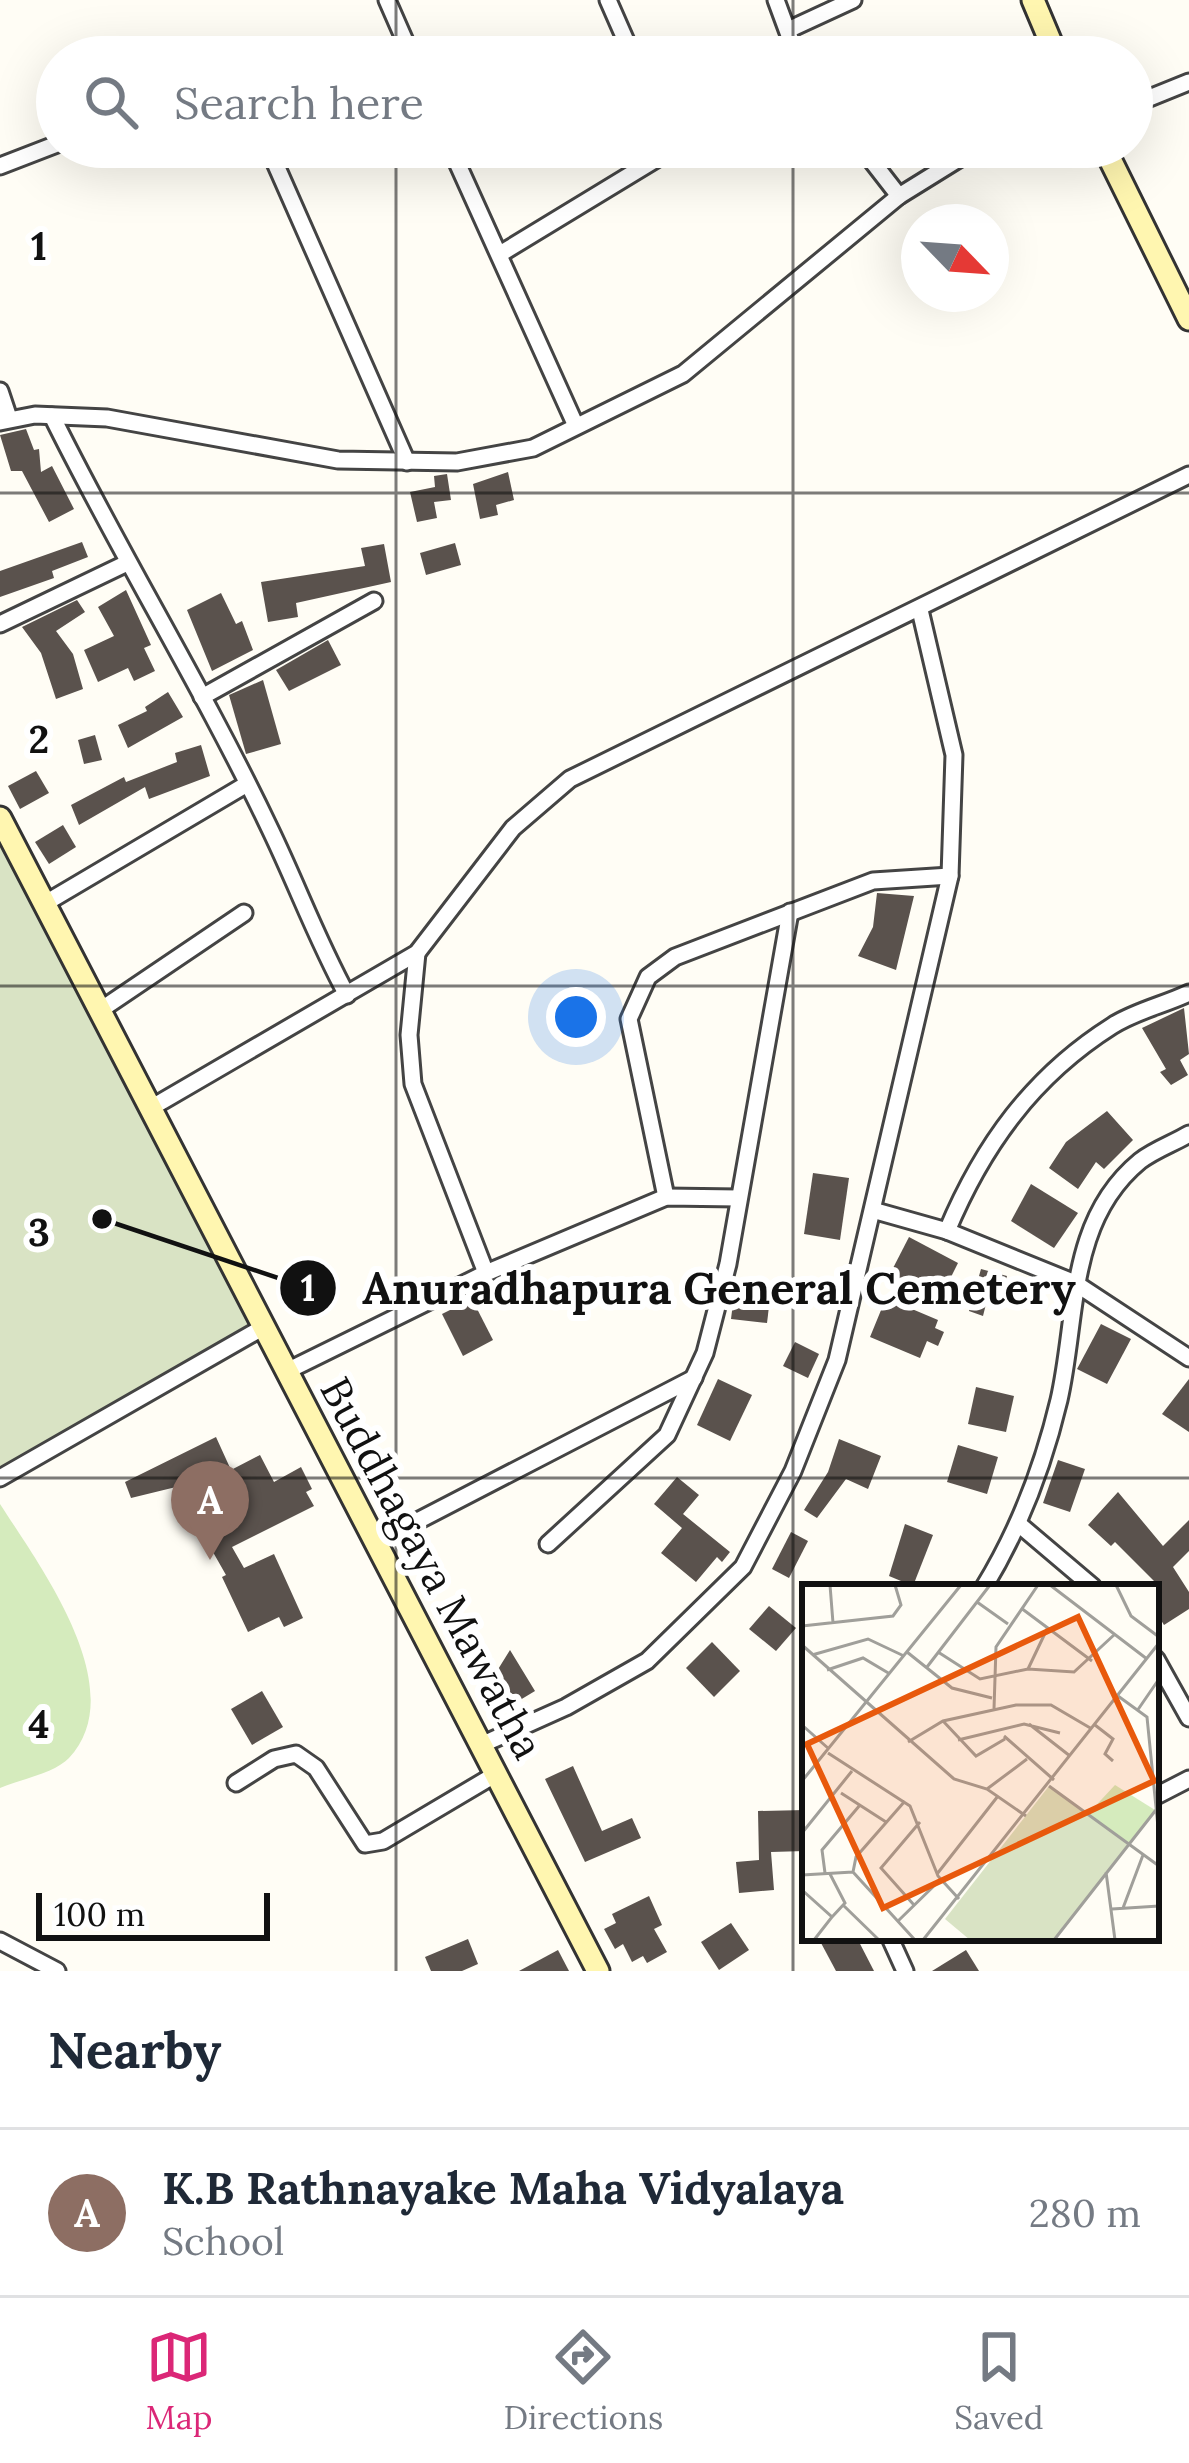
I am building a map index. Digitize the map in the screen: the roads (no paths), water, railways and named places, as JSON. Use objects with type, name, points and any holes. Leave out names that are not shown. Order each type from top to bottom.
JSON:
[{"type":"main road","points":[[1034,0],[1049,36]]},
{"type":"main road","points":[[1114,168],[1189,319]]},
{"type":"main road","name":"Buddhagaya Mawatha","points":[[0,818],[598,1971]]},
{"type":"street","points":[[387,0],[403,36]]},
{"type":"street","points":[[608,0],[624,36]]},
{"type":"street","points":[[776,0],[790,36]]},
{"type":"street","points":[[788,30],[853,0]]},
{"type":"street","points":[[1153,97],[1189,82]]},
{"type":"street","points":[[0,166],[36,152]]},
{"type":"street","points":[[277,168],[406,462]]},
{"type":"street","points":[[460,168],[576,426]]},
{"type":"street","points":[[500,254],[641,168]]},
{"type":"street","points":[[877,168],[899,196]]},
{"type":"street","points":[[0,391],[5,420],[52,416],[127,421],[338,460],[495,458],[576,426],[682,374],[899,196],[944,168]]},
{"type":"street","points":[[52,416],[125,564],[159,614],[247,784],[346,995]]},
{"type":"street","points":[[149,1109],[417,953],[513,828],[570,779],[1189,475]]},
{"type":"street","points":[[0,625],[125,564]]},
{"type":"street","points":[[202,698],[374,601]]},
{"type":"street","points":[[481,1745],[566,1707],[647,1661],[742,1567],[794,1471],[837,1360],[876,1211],[950,876],[954,755],[920,610]]},
{"type":"street","points":[[44,904],[247,784]]},
{"type":"street","points":[[666,1197],[629,1019],[648,977],[675,957],[873,880],[950,876]]},
{"type":"street","points":[[548,1544],[668,1435],[694,1378],[720,1304],[790,912]]},
{"type":"street","points":[[99,1011],[244,913]]},
{"type":"street","points":[[417,953],[409,1034],[412,1084],[486,1274]]},
{"type":"street","points":[[947,1231],[972,1171],[1028,1092],[1114,1024],[1189,993]]},
{"type":"street","points":[[986,1584],[1021,1526],[1060,1398],[1075,1283],[1096,1215],[1140,1161],[1189,1134]]},
{"type":"street","points":[[285,1372],[486,1274],[666,1197],[738,1198]]},
{"type":"street","points":[[876,1211],[947,1231],[1075,1283],[1189,1358]]},
{"type":"street","points":[[0,1478],[262,1328]]},
{"type":"street","points":[[375,1543],[694,1378]]},
{"type":"street","points":[[1021,1526],[1090,1584]]},
{"type":"street","points":[[1159,1664],[1189,1718]]},
{"type":"street","points":[[236,1783],[274,1760],[296,1754],[316,1768],[364,1844],[383,1841],[496,1774]]},
{"type":"street","points":[[1159,1794],[1189,1779]]},
{"type":"street","points":[[0,1941],[57,1971]]},
{"type":"street","points":[[891,1941],[905,1971]]},
{"type":"place","name":"Anuradhapura General Cemetery","points":[[102,1219]]},
{"type":"place","name":"K.B Rathnayake Maha Vidyalaya","points":[[210,1560]]}]
